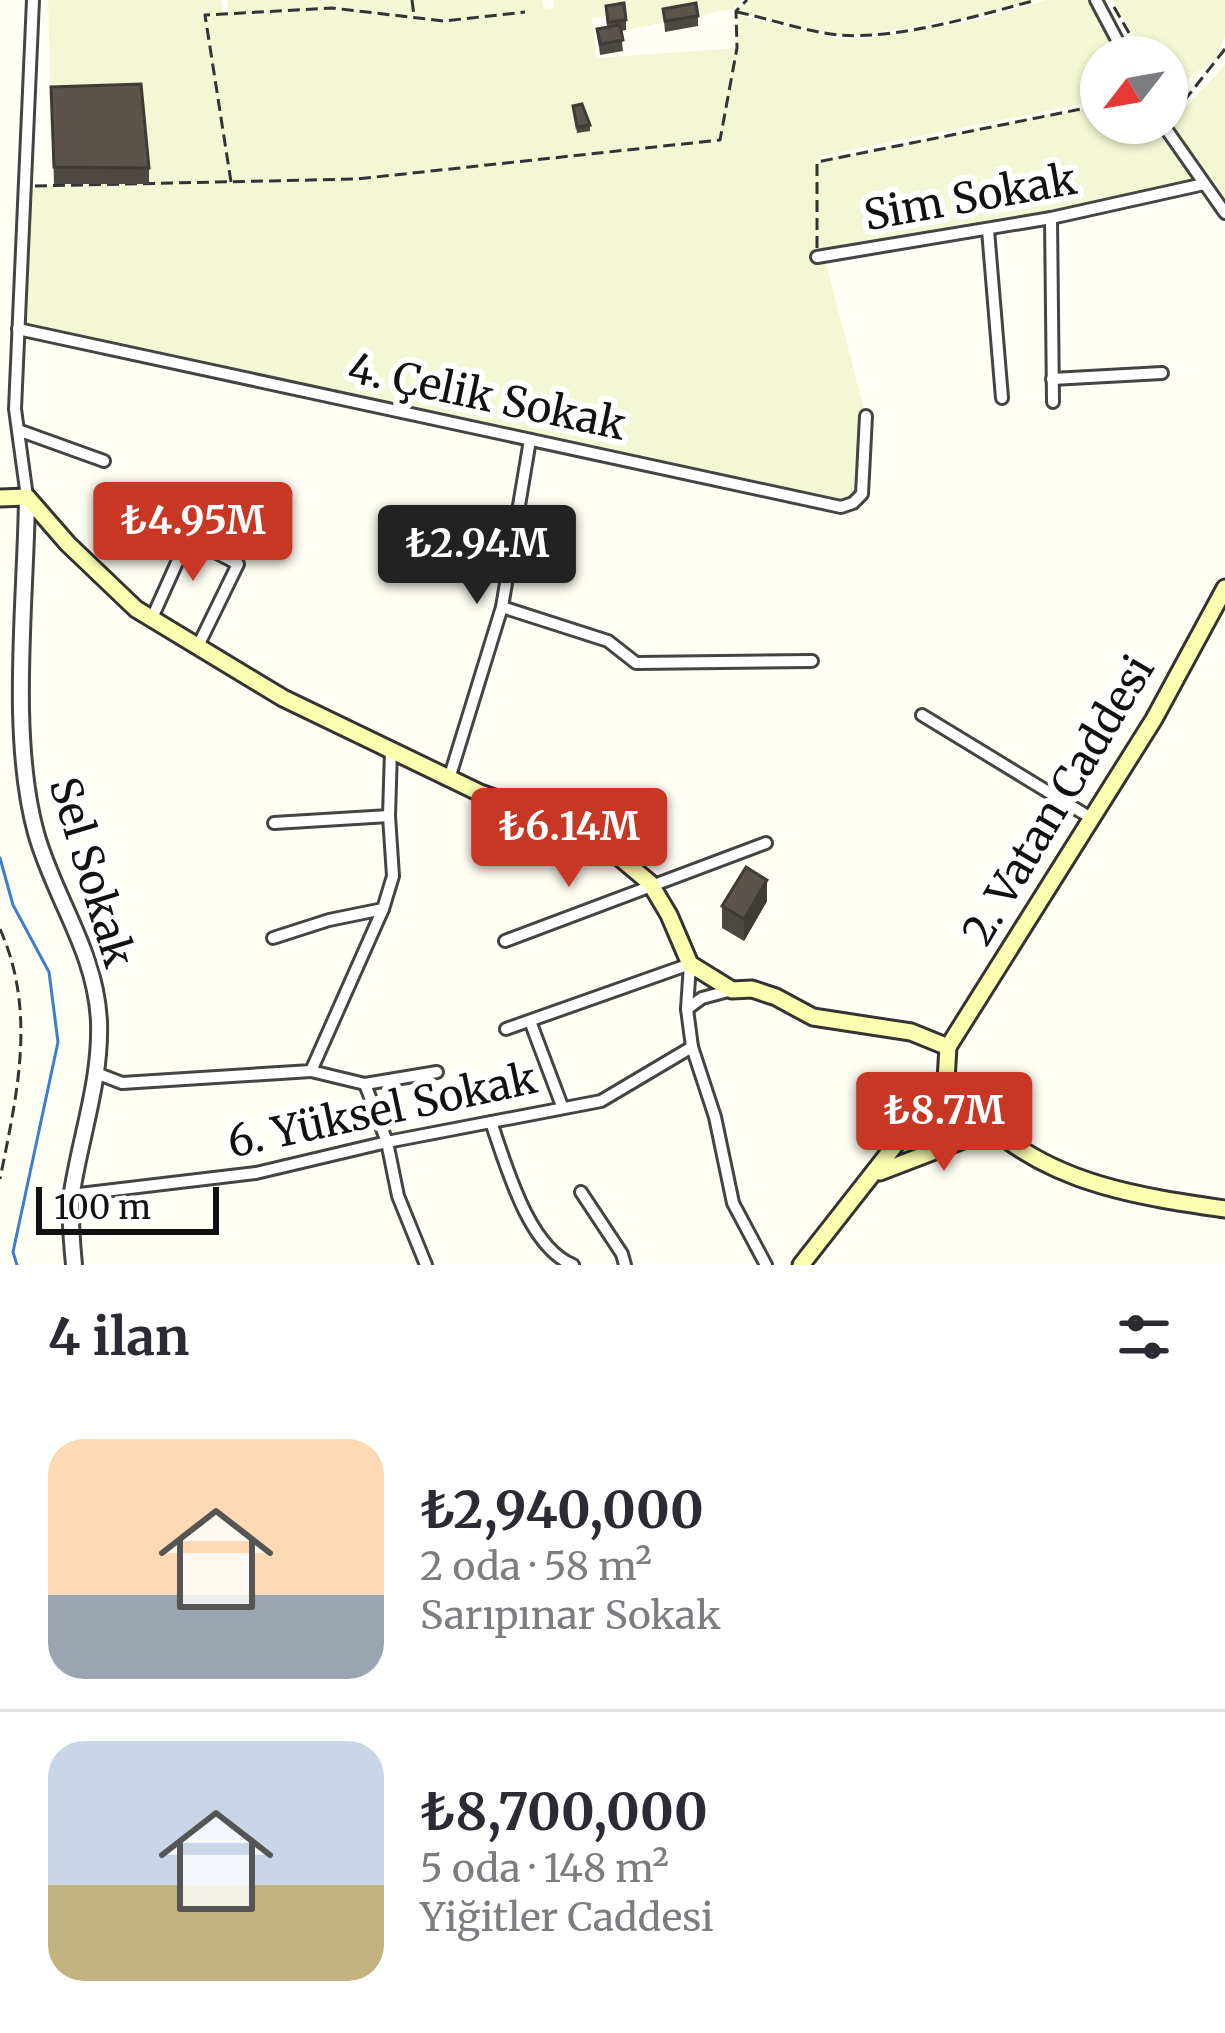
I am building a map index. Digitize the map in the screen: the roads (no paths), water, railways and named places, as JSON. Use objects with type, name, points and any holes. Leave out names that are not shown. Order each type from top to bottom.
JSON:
[{"type":"main road","points":[[13,498],[136,609],[283,698],[449,779],[589,832],[650,883],[690,964],[733,990],[752,989],[813,1017],[911,1032],[948,1047],[946,1080],[801,1265]]},
{"type":"main road","name":"2. Vatan Caddesi","points":[[948,1047],[1154,719],[1225,588]]},
{"type":"main road","points":[[946,1080],[992,1129],[1043,1162],[1089,1183],[1139,1196],[1225,1209]]},
{"type":"main road","points":[[877,1173],[992,1129]]},
{"type":"street","points":[[13,498],[33,0]]},
{"type":"street","points":[[1096,0],[1115,36]]},
{"type":"street","points":[[1178,144],[1225,213]]},
{"type":"street","name":"Sim Sokak","points":[[817,257],[988,230],[1204,184]]},
{"type":"street","points":[[1051,218],[1052,402]]},
{"type":"street","points":[[988,230],[1001,398]]},
{"type":"street","name":"4. Çelik Sokak","points":[[18,329],[841,507],[862,494],[866,416]]},
{"type":"street","points":[[1052,379],[1162,373]]},
{"type":"street","points":[[18,430],[104,461]]},
{"type":"street","points":[[449,779],[502,608],[530,440]]},
{"type":"street","name":"Sel Sokak","points":[[13,498],[27,784],[37,835],[92,970],[99,1022],[96,1073],[71,1196],[74,1265]]},
{"type":"street","points":[[152,618],[188,538],[238,564],[198,646]]},
{"type":"street","points":[[502,608],[608,641],[636,663],[812,661]]},
{"type":"street","points":[[922,715],[1090,818]]},
{"type":"street","points":[[311,1071],[393,876],[388,817],[391,750]]},
{"type":"street","points":[[274,823],[388,817]]},
{"type":"street","points":[[505,940],[766,842]]},
{"type":"street","points":[[273,938],[382,910]]},
{"type":"street","points":[[506,1029],[690,964],[687,1009],[692,1047],[715,1117],[733,1203],[766,1265]]},
{"type":"street","points":[[687,1009],[702,998],[733,990]]},
{"type":"street","points":[[530,1022],[562,1106]]},
{"type":"street","name":"6. Yüksel Sokak","points":[[71,1196],[256,1173],[601,1101],[692,1047]]},
{"type":"street","points":[[96,1073],[122,1083],[311,1071],[365,1084],[437,1072]]},
{"type":"street","points":[[365,1084],[387,1142],[398,1196],[426,1265]]},
{"type":"street","points":[[491,1122],[543,1243],[573,1265]]},
{"type":"street","points":[[580,1192],[625,1265]]},
{"type":"waterway","points":[[0,858],[13,905],[49,972],[58,1042],[13,1252],[17,1265]]}]
